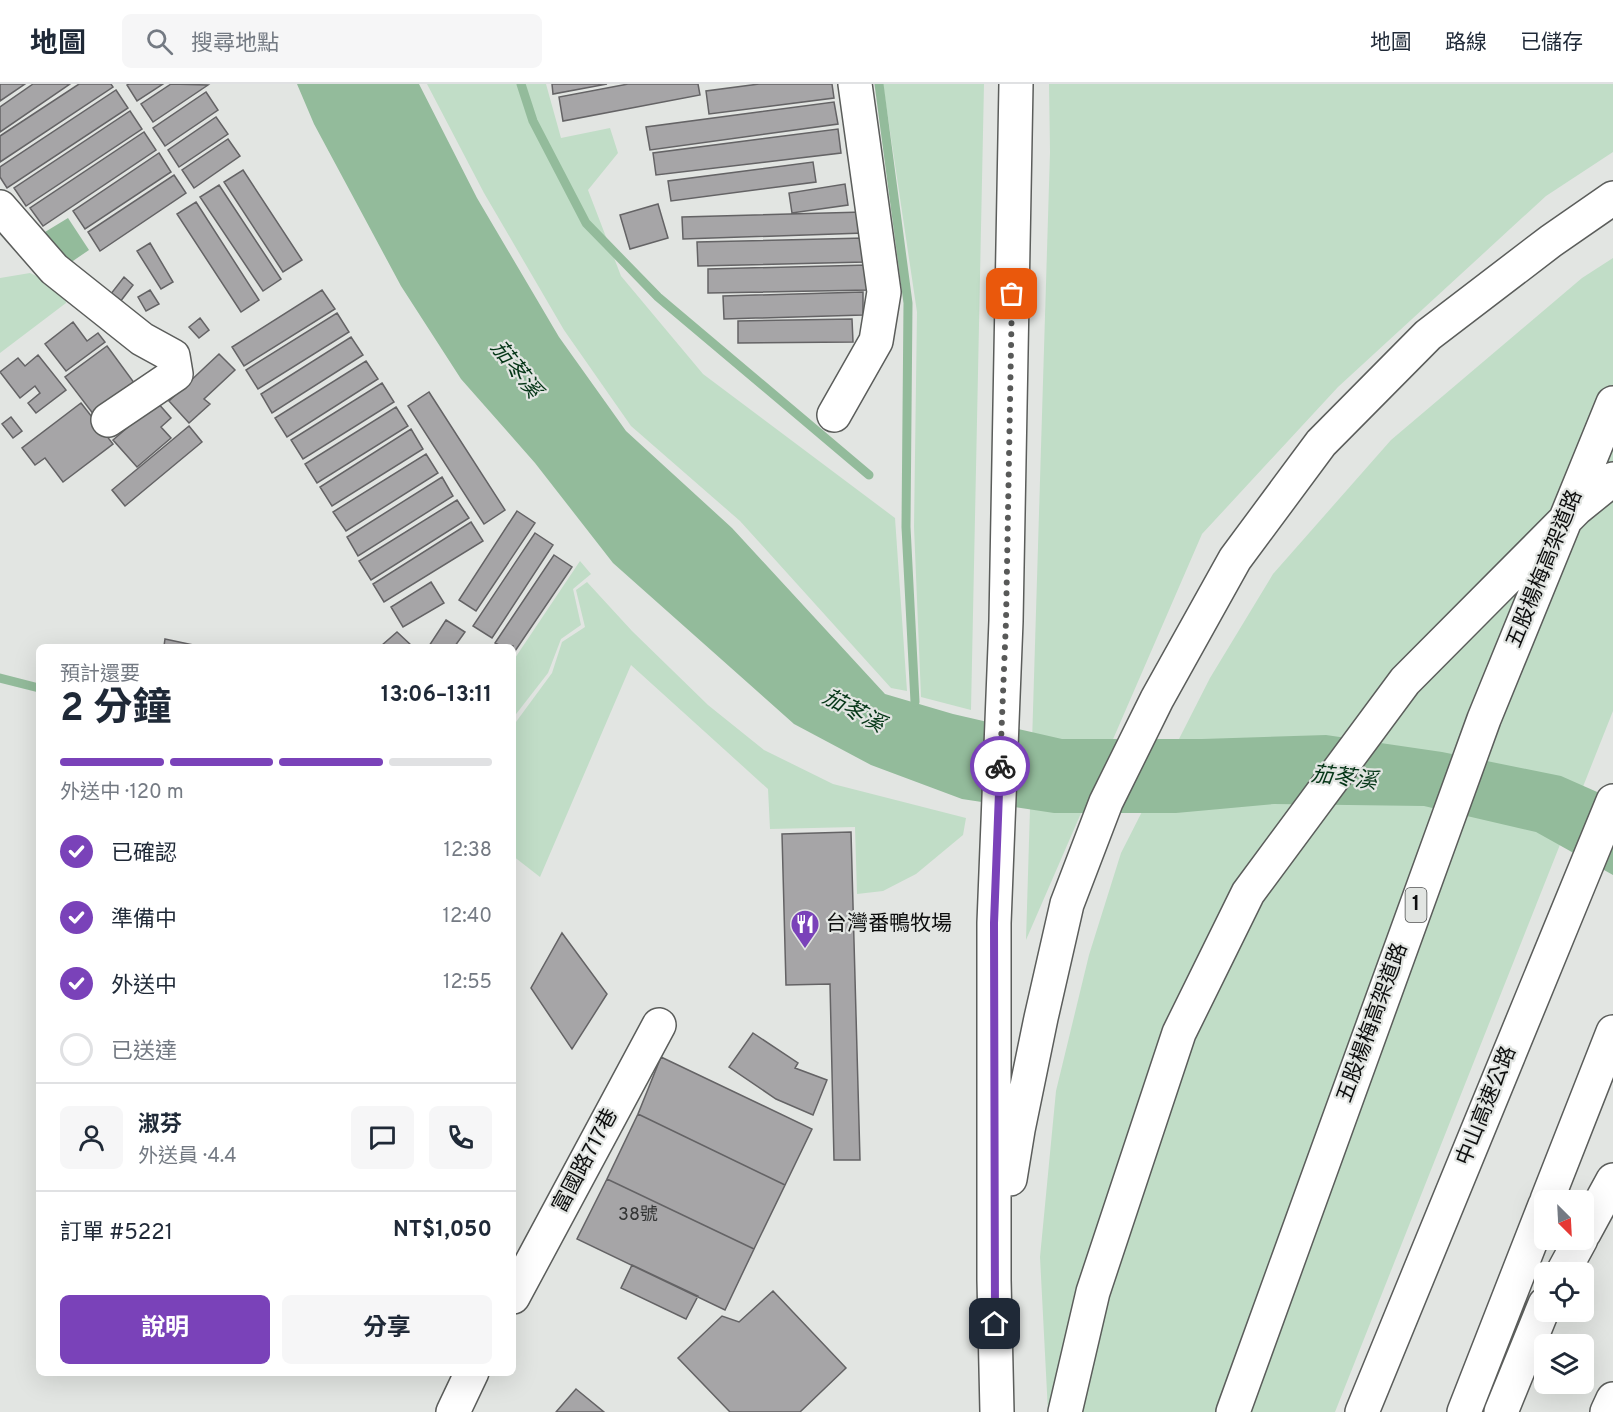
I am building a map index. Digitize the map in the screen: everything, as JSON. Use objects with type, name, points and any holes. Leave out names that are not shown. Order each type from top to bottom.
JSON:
[{"type":"main road","points":[[834,415],[876,341],[884,292],[855,84]]},
{"type":"main road","points":[[997,1412],[994,1280],[994,923],[1006,621],[1016,84]]},
{"type":"main road","points":[[994,1280],[1018,1130],[1067,904],[1106,802],[1157,699],[1235,559],[1322,443],[1428,335],[1551,241],[1613,198]]},
{"type":"main road","points":[[0,207],[54,269],[142,339],[173,356],[176,374],[108,420]]},
{"type":"main road","name":"五股楊梅高架道路","points":[[1233,1412],[1484,719],[1613,403]]},
{"type":"main road","points":[[1065,1412],[1093,1292],[1179,1033],[1248,893],[1405,681],[1576,509],[1613,479]]},
{"type":"main road","name":"中山高速公路","points":[[1362,1412],[1613,801]]},
{"type":"main road","name":"富國路717巷","points":[[516,1291],[659,1024]]},
{"type":"main road","points":[[1551,1190],[1613,1032]]},
{"type":"main road","points":[[1594,1215],[1613,1180]]},
{"type":"main road","points":[[1464,1412],[1534,1233]]},
{"type":"main road","points":[[1501,1412],[1538,1322]]},
{"type":"main road","points":[[453,1412],[470,1376]]},
{"type":"main road","points":[[1607,1412],[1613,1399]]},
{"type":"shaded area","points":[[427,84],[546,84],[561,138],[610,128],[618,153],[588,190],[621,276],[703,374],[895,518],[907,691],[891,688],[740,521],[631,426],[564,330],[484,193]]},
{"type":"shaded area","points":[[883,84],[984,84],[971,710],[921,697],[914,527],[917,312]]},
{"type":"shaded area","points":[[1049,84],[1613,84],[1613,152],[1546,196],[1338,387],[1202,534],[1026,940],[1050,152]]},
{"type":"shaded area","points":[[1613,258],[1613,711],[1335,1412],[1048,1412],[1040,1257],[1056,1091],[1089,955],[1121,853],[1210,678],[1273,574],[1391,440],[1582,278]]},
{"type":"shaded area","points":[[30,273],[64,289],[66,303],[0,353],[0,278]]},
{"type":"shaded area","points":[[580,561],[591,574],[573,589],[581,625],[561,639],[548,673],[516,714],[516,657]]},
{"type":"shaded area","points":[[587,582],[632,631],[708,705],[764,750],[833,784],[966,818],[963,835],[916,874],[883,891],[857,894],[855,827],[770,829],[768,789],[631,665],[540,877],[516,858],[516,722],[552,673],[562,642],[585,627],[576,590]]},
{"type":"water","name":"茄苳溪","points":[[297,84],[419,84],[477,198],[559,337],[626,431],[732,528],[885,694],[953,714],[1062,739],[1202,739],[1326,735],[1442,752],[1561,776],[1613,799],[1613,875],[1536,832],[1424,806],[1274,804],[1176,813],[1054,813],[962,799],[871,765],[794,724],[613,563],[535,463],[461,379],[401,286],[314,124]]},
{"type":"water","points":[[68,218],[89,250],[67,265],[45,232]]},
{"type":"building","points":[[0,84],[25,84],[0,101]]},
{"type":"building","points":[[33,84],[70,84],[0,132],[0,107]]},
{"type":"building","points":[[79,84],[111,84],[113,87],[0,162],[0,136]]},
{"type":"building","points":[[163,84],[137,101],[127,85]]},
{"type":"building","points":[[171,84],[208,85],[153,122],[141,104]]},
{"type":"building","points":[[552,84],[607,84],[553,94]]},
{"type":"building","points":[[628,84],[698,84],[700,95],[563,121],[559,97]]},
{"type":"building","points":[[759,84],[832,84],[834,98],[709,114],[706,91]]},
{"type":"building","points":[[116,90],[128,108],[7,188],[0,177],[0,167]]},
{"type":"building","points":[[206,92],[218,110],[165,146],[153,128]]},
{"type":"building","points":[[834,102],[838,124],[650,150],[646,127]]},
{"type":"building","points":[[130,111],[142,129],[26,206],[14,188]]},
{"type":"building","points":[[216,117],[228,134],[179,167],[168,150]]},
{"type":"building","points":[[838,129],[841,153],[656,175],[653,153]]},
{"type":"building","points":[[144,132],[156,150],[43,226],[30,208]]},
{"type":"building","points":[[228,139],[240,156],[194,188],[182,170]]},
{"type":"building","points":[[159,153],[171,172],[85,229],[73,211]]},
{"type":"building","points":[[813,162],[816,182],[671,201],[668,181]]},
{"type":"building","points":[[243,170],[302,260],[283,272],[224,182]]},
{"type":"building","points":[[174,175],[186,193],[100,251],[88,232]]},
{"type":"building","points":[[845,184],[848,205],[792,213],[789,193]]},
{"type":"building","points":[[219,185],[281,279],[263,291],[200,197]]},
{"type":"building","points":[[196,202],[259,300],[241,312],[177,214]]},
{"type":"building","points":[[658,204],[668,238],[630,249],[620,215]]},
{"type":"building","points":[[863,212],[864,233],[683,239],[682,217]]},
{"type":"building","points":[[864,238],[865,262],[698,266],[697,242]]},
{"type":"building","points":[[150,243],[173,282],[161,289],[137,251]]},
{"type":"building","points":[[868,265],[869,290],[708,293],[708,269]]},
{"type":"building","points":[[124,277],[133,285],[120,302],[110,295]]},
{"type":"building","points":[[150,290],[159,304],[146,311],[138,297]]},
{"type":"building","points":[[322,290],[335,309],[244,366],[232,347]]},
{"type":"building","points":[[863,292],[863,315],[724,319],[723,296]]},
{"type":"building","points":[[337,313],[349,332],[258,389],[246,370]]},
{"type":"building","points":[[200,318],[209,330],[199,338],[189,327]]},
{"type":"building","points":[[852,319],[853,342],[738,343],[738,321]]},
{"type":"building","points":[[73,322],[87,341],[98,333],[105,342],[66,371],[45,344]]},
{"type":"building","points":[[351,337],[363,355],[272,413],[261,394]]},
{"type":"building","points":[[107,346],[135,384],[94,415],[65,377]]},
{"type":"building","points":[[219,354],[235,370],[204,399],[210,404],[189,423],[169,401]]},
{"type":"building","points":[[38,355],[66,390],[36,413],[28,403],[40,393],[35,386],[20,398],[0,372],[18,358],[25,366]]},
{"type":"building","points":[[366,361],[378,379],[287,437],[275,418]]},
{"type":"building","points":[[382,383],[394,402],[303,459],[291,440]]},
{"type":"building","points":[[429,392],[505,510],[484,524],[408,406]]},
{"type":"building","points":[[157,402],[171,418],[161,427],[171,438],[137,467],[113,440]]},
{"type":"building","points":[[81,403],[113,444],[63,482],[45,458],[35,465],[22,448]]},
{"type":"building","points":[[396,407],[408,426],[317,483],[305,464]]},
{"type":"building","points":[[11,417],[22,431],[13,438],[2,424]]},
{"type":"building","points":[[189,426],[202,442],[125,506],[112,490]]},
{"type":"building","points":[[411,429],[423,449],[332,506],[320,487]]},
{"type":"building","points":[[426,454],[438,473],[346,531],[333,512]]},
{"type":"building","points":[[442,477],[453,496],[358,556],[347,537]]},
{"type":"building","points":[[457,500],[469,518],[371,580],[359,561]]},
{"type":"building","points":[[517,511],[535,523],[476,611],[459,600]]},
{"type":"building","points":[[471,522],[483,541],[384,602],[373,584]]},
{"type":"building","points":[[535,533],[553,545],[492,638],[473,626]]},
{"type":"building","points":[[554,555],[572,567],[516,650],[516,644],[495,643]]},
{"type":"building","points":[[431,582],[444,603],[403,627],[391,607]]},
{"type":"building","points":[[446,620],[465,632],[456,644],[430,644]]},
{"type":"building","points":[[397,632],[410,644],[383,644]]},
{"type":"building","points":[[165,639],[189,644],[164,644]]},
{"type":"building","points":[[851,832],[860,1160],[834,1160],[830,984],[786,985],[782,834]]},
{"type":"building","points":[[562,933],[607,994],[572,1049],[531,988]]},
{"type":"building","points":[[753,1033],[798,1063],[795,1068],[827,1080],[813,1115],[776,1099],[729,1067]]},
{"type":"building","points":[[661,1057],[812,1129],[785,1185],[638,1114]]},
{"type":"building","points":[[638,1114],[785,1185],[754,1249],[607,1179]]},
{"type":"building","points":[[607,1179],[754,1249],[725,1310],[577,1239]]},
{"type":"building","points":[[632,1265],[698,1296],[686,1319],[621,1288]]},
{"type":"building","points":[[773,1291],[846,1368],[800,1412],[730,1412],[678,1358],[722,1316],[739,1322]]},
{"type":"building","points":[[576,1389],[604,1412],[556,1412]]},
{"type":"waterway","points":[[521,84],[533,121],[586,223],[658,297],[869,475]]},
{"type":"waterway","points":[[879,84],[908,303],[906,527],[915,702]]},
{"type":"waterway","points":[[0,678],[36,687]]},
{"type":"way so far","points":[[1000,766],[1006,621],[1012,294]]},
{"type":"place","name":"台灣番鴨牧場","points":[[805,950]]},
{"type":"route","points":[[995,1324],[994,923],[1000,766]]}]
